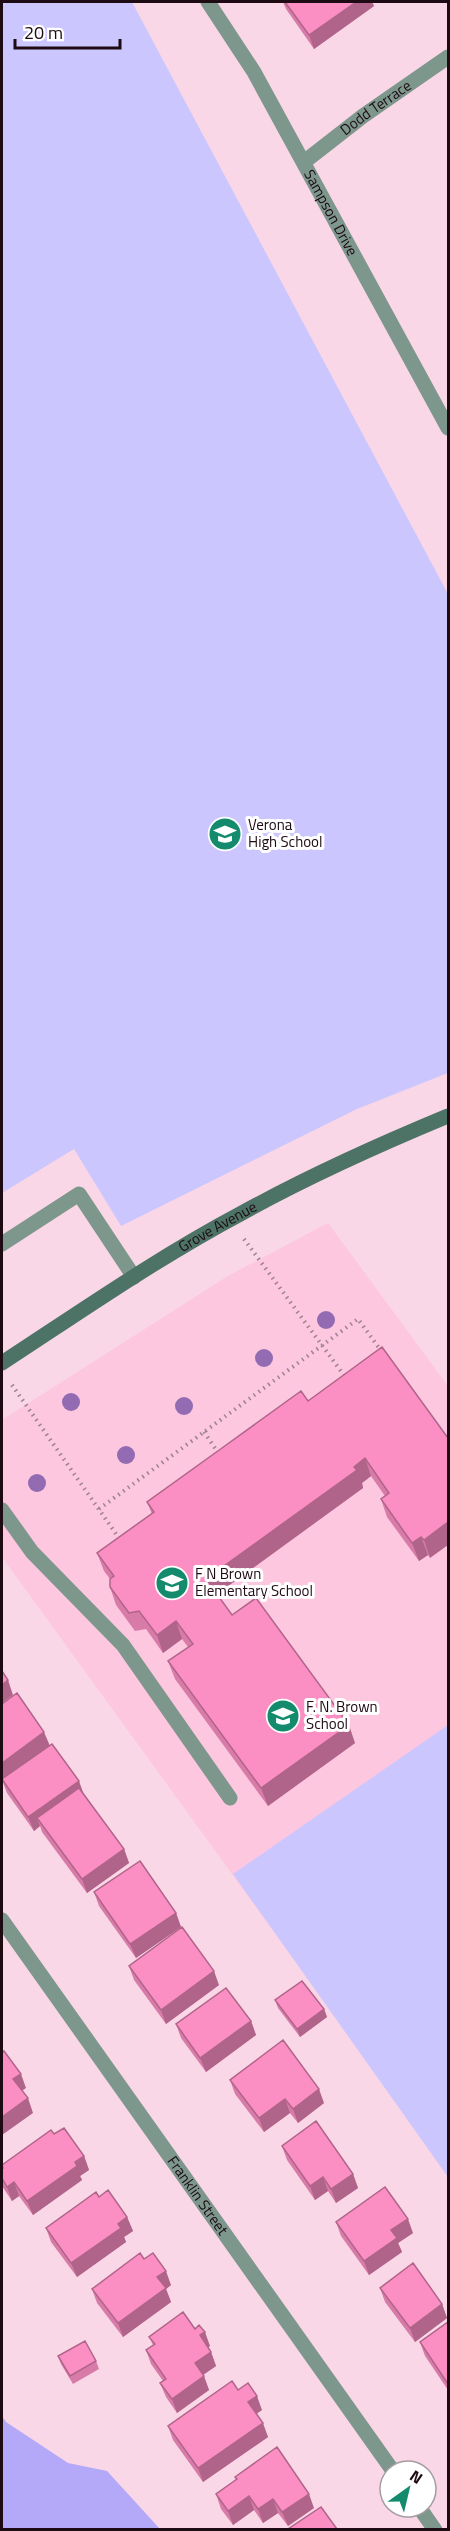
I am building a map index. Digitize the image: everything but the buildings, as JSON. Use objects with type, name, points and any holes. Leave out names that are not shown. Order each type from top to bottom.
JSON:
[{"type":"street","name":"Sampson Drive","points":[[208,2],[254,72],[448,428]]},
{"type":"street","name":"Dodd Terrace","points":[[304,162],[363,116],[448,57]]},
{"type":"street","name":"Grove Avenue","points":[[2,1363],[134,1277],[230,1219],[363,1151],[448,1116]]},
{"type":"street","points":[[2,1245],[79,1194],[134,1277]]},
{"type":"street","points":[[2,1510],[32,1552],[123,1645],[230,1798]]},
{"type":"street","name":"Franklin Street","points":[[2,1920],[384,2459]]},
{"type":"path","points":[[230,1219],[348,1381]]},
{"type":"path","points":[[99,1509],[358,1319],[386,1357]]},
{"type":"path","points":[[8,1378],[124,1544]]},
{"type":"path","points":[[204,1432],[222,1457]]},
{"type":"shaded area","name":"Verona High School","points":[[2,2],[132,2],[448,594],[448,1073],[357,1109],[121,1226],[74,1149],[2,1193]]},
{"type":"shaded area","name":"F. N. Brown School","points":[[328,1223],[448,1386],[448,2176],[2,1557],[2,1420],[228,1276]]},
{"type":"shaded area","points":[[448,1725],[448,2177],[233,1874]]},
{"type":"shaded area","points":[[2,2416],[6,2422],[68,2463],[107,2471],[160,2529],[2,2529]]},
{"type":"place","name":"Verona High School","points":[[225,834]]},
{"type":"place","name":"F N Brown Elementary School","points":[[172,1583]]},
{"type":"place","name":"F. N. Brown School","points":[[283,1716]]}]
